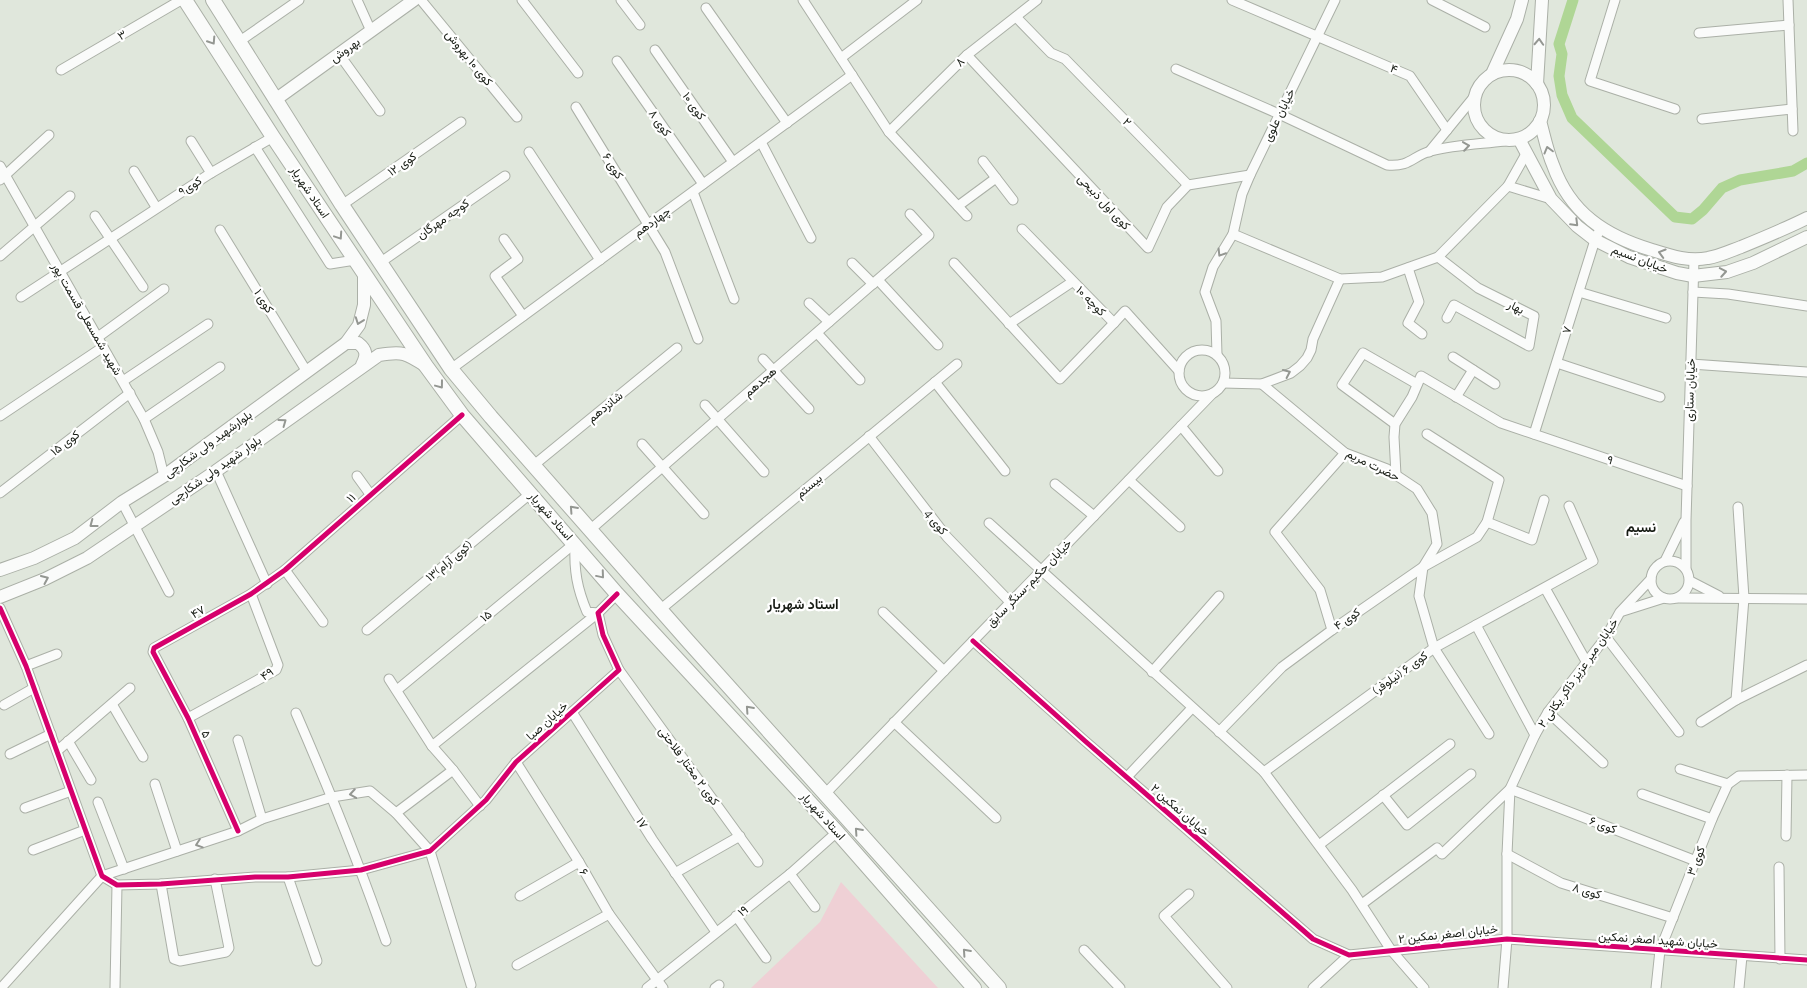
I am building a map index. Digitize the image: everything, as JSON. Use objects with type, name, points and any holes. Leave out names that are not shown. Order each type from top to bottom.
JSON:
[{"type":"main road","name":"استاد شهریار","points":[[185,0],[355,260],[426,366],[462,414],[617,594],[838,832],[974,988]]},
{"type":"main road","name":"بهروش","points":[[275,100],[414,0]]},
{"type":"main road","points":[[1492,74],[1517,19],[1522,0]]},
{"type":"main road","points":[[1536,84],[1542,0]]},
{"type":"main road","name":"استاد شهریار","points":[[215,1],[342,205],[451,369],[824,794],[999,988]]},
{"type":"main road","points":[[1504,70],[1516,71],[1527,76],[1536,84],[1542,96],[1544,108],[1540,121],[1532,132],[1519,139],[1504,141],[1490,136],[1479,126],[1474,112],[1474,97],[1480,84],[1492,74],[1504,70]]},
{"type":"main road","name":"خیابان نسیم","points":[[1540,121],[1553,166],[1571,199],[1590,221],[1637,246],[1675,257],[1694,260],[1709,258],[1774,234],[1807,218]]},
{"type":"main road","name":"خیابان نسیم","points":[[1519,139],[1552,199],[1577,226],[1595,240],[1629,257],[1677,273],[1694,276],[1726,272],[1753,264],[1807,237]]},
{"type":"main road","points":[[325,215],[342,205]]},
{"type":"main road","name":"بلوارشهید ولی شکارچی","points":[[0,570],[34,558],[75,538],[122,502],[164,476],[346,343],[359,325],[364,305],[364,273]]},
{"type":"main road","points":[[346,343],[358,343],[364,349],[366,356],[362,365]]},
{"type":"main road","name":"بلوار شهید ولی شکارچی","points":[[0,597],[45,580],[87,558],[216,471],[362,365],[379,355],[396,352],[411,356],[426,366]]},
{"type":"main road","points":[[912,917],[925,905]]},
{"type":"main road","points":[[932,940],[946,929]]},
{"type":"street","name":"۳","points":[[61,70],[181,0]]},
{"type":"street","points":[[240,41],[300,0]]},
{"type":"street","points":[[357,0],[371,31]]},
{"type":"street","name":"کوی ۱۰ بهروش","points":[[422,0],[517,116]]},
{"type":"street","points":[[522,0],[578,72]]},
{"type":"street","points":[[621,0],[640,25]]},
{"type":"street","points":[[804,0],[889,132],[967,216]]},
{"type":"street","points":[[840,58],[917,0]]},
{"type":"street","name":"۸","points":[[889,132],[967,55],[1037,0]]},
{"type":"street","points":[[1232,0],[1318,36]]},
{"type":"street","name":"خیابان علوی","points":[[1217,355],[1216,322],[1205,292],[1213,267],[1233,234],[1242,194],[1250,175],[1335,0]]},
{"type":"street","points":[[1432,0],[1485,27]]},
{"type":"street","points":[[1615,0],[1590,81],[1675,109]]},
{"type":"street","points":[[1788,0],[1793,131]]},
{"type":"street","points":[[706,8],[786,123]]},
{"type":"street","name":"۲","points":[[1016,16],[1051,53],[1065,59],[1188,185]]},
{"type":"street","points":[[1699,33],[1789,25]]},
{"type":"street","name":"۴","points":[[1318,36],[1410,76],[1447,130]]},
{"type":"street","name":"کوی ۱۰","points":[[656,50],[733,162]]},
{"type":"street","points":[[339,54],[380,111]]},
{"type":"street","name":"کوی اول ذبیحی","points":[[967,55],[1148,248],[1167,207],[1188,185]]},
{"type":"street","name":"کوی ۸","points":[[617,61],[703,184]]},
{"type":"street","points":[[1176,70],[1280,114],[1387,166],[1408,163],[1429,152],[1504,141]]},
{"type":"street","name":"چهاردهم","points":[[451,369],[852,75]]},
{"type":"street","points":[[1429,152],[1474,97]]},
{"type":"street","name":"کوی ۶","points":[[576,107],[649,224]]},
{"type":"street","points":[[1702,119],[1792,109]]},
{"type":"street","name":"کوی ۱۲","points":[[342,205],[462,122]]},
{"type":"street","points":[[3,178],[49,135]]},
{"type":"street","name":"کوی۹","points":[[21,297],[211,173],[255,146],[274,137]]},
{"type":"street","points":[[191,142],[211,173]]},
{"type":"street","points":[[761,142],[810,238]]},
{"type":"street","points":[[255,146],[330,264],[355,260]]},
{"type":"street","points":[[529,152],[600,260]]},
{"type":"street","points":[[1233,234],[1340,279],[1382,277],[1438,257],[1508,186],[1526,154]]},
{"type":"street","points":[[983,161],[1013,200]]},
{"type":"street","name":"شهید شمسعلی قسمت پور","points":[[0,166],[3,178],[34,226],[144,419],[158,452],[164,476]]},
{"type":"street","points":[[134,171],[156,208]]},
{"type":"street","points":[[1188,185],[1250,175]]},
{"type":"street","name":"کوچه مهرگان","points":[[381,262],[505,176]]},
{"type":"street","points":[[958,206],[996,178]]},
{"type":"street","points":[[1508,186],[1552,199]]},
{"type":"street","points":[[693,192],[734,299]]},
{"type":"street","points":[[0,256],[70,196]]},
{"type":"street","name":"هجدهم","points":[[591,529],[929,235],[910,214]]},
{"type":"street","points":[[95,216],[143,287]]},
{"type":"street","points":[[649,224],[665,252],[698,340]]},
{"type":"street","name":"۷","points":[[1534,434],[1595,240],[1601,227]]},
{"type":"street","name":"کوچه ۱۰","points":[[1022,229],[1114,323],[1125,311],[1179,371]]},
{"type":"street","name":"کوی ۱","points":[[220,230],[307,372]]},
{"type":"street","points":[[504,239],[518,260],[495,276],[523,316]]},
{"type":"street","name":"بهار","points":[[1438,257],[1478,288],[1534,316],[1529,346],[1454,305],[1447,318]]},
{"type":"street","name":"خیابان ستاری","points":[[1686,569],[1694,260]]},
{"type":"street","points":[[852,263],[876,282],[938,346]]},
{"type":"street","points":[[954,263],[1060,379],[1114,323]]},
{"type":"street","points":[[1408,268],[1418,302],[1408,324],[1422,334]]},
{"type":"street","points":[[1223,383],[1262,384],[1290,373],[1300,366],[1311,350],[1312,339],[1340,279]]},
{"type":"street","points":[[1009,324],[1072,282]]},
{"type":"street","points":[[98,337],[164,289]]},
{"type":"street","points":[[1579,292],[1666,318]]},
{"type":"street","points":[[1693,292],[1728,294],[1807,306]]},
{"type":"street","points":[[809,303],[829,322]]},
{"type":"street","points":[[123,381],[208,324]]},
{"type":"street","points":[[817,333],[860,380]]},
{"type":"street","points":[[0,416],[103,347]]},
{"type":"street","name":"شانزدهم","points":[[534,465],[677,348]]},
{"type":"street","points":[[1204,350],[1217,355],[1222,360],[1225,368],[1223,383],[1219,389],[1212,394],[1204,396],[1189,392],[1183,386],[1180,379],[1179,371],[1181,364],[1190,353],[1204,350]]},
{"type":"street","points":[[1395,424],[1342,385],[1363,353],[1417,384],[1412,398],[1395,424],[1396,475]]},
{"type":"street","points":[[1453,357],[1495,384]]},
{"type":"street","points":[[763,359],[809,409]]},
{"type":"street","points":[[1557,363],[1660,397]]},
{"type":"street","name":"بیستم","points":[[661,609],[957,364]]},
{"type":"street","points":[[1691,364],[1807,372]]},
{"type":"street","points":[[144,419],[220,367]]},
{"type":"street","points":[[1456,397],[1473,370]]},
{"type":"street","name":"۹","points":[[1417,384],[1421,376],[1501,423],[1687,486]]},
{"type":"street","points":[[935,382],[1005,471]]},
{"type":"street","name":"حضرت مریم","points":[[1262,384],[1345,453],[1387,469],[1417,489],[1432,513],[1437,544],[1423,567]]},
{"type":"street","name":"کوی ۱۵","points":[[0,493],[130,393]]},
{"type":"street","name":"خیابان حکیم-سنگر سابق","points":[[824,794],[1212,394]]},
{"type":"street","points":[[705,405],[764,472]]},
{"type":"street","name":"۱۱","points":[[251,594],[285,570],[462,414]]},
{"type":"street","points":[[1181,426],[1218,471]]},
{"type":"street","points":[[1427,434],[1499,480],[1487,522],[1532,540],[1544,500]]},
{"type":"street","name":"کوی 4","points":[[869,436],[947,537],[1010,602]]},
{"type":"street","points":[[642,444],[704,514]]},
{"type":"street","points":[[1332,630],[1320,590],[1275,532],[1345,453]]},
{"type":"street","points":[[216,471],[266,584]]},
{"type":"street","points":[[357,476],[370,494]]},
{"type":"street","points":[[1129,480],[1180,527]]},
{"type":"street","points":[[1055,484],[1094,516]]},
{"type":"street","name":"۱۳(کوی آرام)","points":[[367,630],[532,493]]},
{"type":"street","points":[[122,502],[169,592]]},
{"type":"street","name":"کوی ۶ (نیلوفر)","points":[[1264,772],[1434,648],[1593,561],[1569,506]]},
{"type":"street","points":[[1736,700],[1744,598],[1738,507]]},
{"type":"street","points":[[1664,598],[1654,591],[1651,579],[1655,568],[1665,561],[1686,520]]},
{"type":"street","name":"کوی ۴","points":[[1219,732],[1282,667],[1423,567],[1478,537],[1487,522]]},
{"type":"street","points":[[989,524],[1264,772],[1362,904],[1391,950],[1424,988]]},
{"type":"street","points":[[575,543],[574,567],[579,592],[588,612],[598,613]]},
{"type":"street","name":"۱۵","points":[[397,690],[575,543]]},
{"type":"street","points":[[1665,561],[1677,562],[1686,569],[1690,581],[1686,591],[1677,598]]},
{"type":"street","points":[[1423,567],[1419,596],[1434,648],[1489,734]]},
{"type":"street","points":[[285,570],[323,622]]},
{"type":"street","name":"۲ خیابان میر عزیز ذاکر یکانی","points":[[1503,988],[1507,939],[1506,854],[1510,789],[1548,712],[1606,637],[1620,612],[1651,579]]},
{"type":"street","points":[[1690,581],[1721,597]]},
{"type":"street","points":[[1544,588],[1587,663]]},
{"type":"street","name":"۴۷","points":[[154,648],[251,594]]},
{"type":"street","name":"۴۹","points":[[188,718],[276,670],[278,665],[251,594]]},
{"type":"street","points":[[432,746],[598,613],[617,594]]},
{"type":"street","points":[[1152,672],[1219,596]]},
{"type":"street","points":[[1620,612],[1664,598],[1807,599]]},
{"type":"street","points":[[0,608],[26,666],[102,876],[117,885],[288,877],[361,870],[430,851]]},
{"type":"street","points":[[883,612],[944,671]]},
{"type":"street","points":[[598,613],[603,635],[619,670]]},
{"type":"street","points":[[1476,625],[1535,735]]},
{"type":"street","points":[[1606,637],[1679,732]]},
{"type":"street","name":"خیابان نمکین ۲","points":[[973,641],[1314,939],[1349,955]]},
{"type":"street","name":"۵","points":[[154,648],[153,652],[188,718],[238,831]]},
{"type":"street","points":[[26,666],[57,654]]},
{"type":"street","points":[[1702,722],[1736,700],[1807,664]]},
{"type":"street","name":"خیابان صبا","points":[[430,851],[480,806],[516,762],[619,670]]},
{"type":"street","name":"کوی ۲ مختار فلاحتی","points":[[619,670],[758,862]]},
{"type":"street","points":[[389,679],[432,746],[480,806]]},
{"type":"street","points":[[4,705],[34,688]]},
{"type":"street","points":[[57,751],[130,688]]},
{"type":"street","points":[[112,704],[143,757]]},
{"type":"street","points":[[1127,777],[1192,708]]},
{"type":"street","name":"۱۷","points":[[572,712],[675,873],[716,932]]},
{"type":"street","points":[[1548,712],[1604,762]]},
{"type":"street","points":[[296,713],[361,870],[386,941]]},
{"type":"street","points":[[894,722],[996,818]]},
{"type":"street","points":[[10,754],[51,734]]},
{"type":"street","points":[[238,740],[262,819]]},
{"type":"street","points":[[68,741],[92,780]]},
{"type":"street","points":[[1319,845],[1450,744]]},
{"type":"street","name":"۶","points":[[516,762],[579,862],[609,914],[662,988]]},
{"type":"street","points":[[1680,769],[1728,784]]},
{"type":"street","points":[[396,813],[453,770]]},
{"type":"street","points":[[1383,795],[1407,825],[1471,774]]},
{"type":"street","points":[[1786,836],[1787,775],[1807,775]]},
{"type":"street","name":"کوی ۳","points":[[1660,950],[1712,819],[1728,784],[1739,776],[1787,775]]},
{"type":"street","points":[[155,784],[178,851]]},
{"type":"street","points":[[1362,904],[1440,851],[1510,789]]},
{"type":"street","name":"کوی ۶","points":[[1510,789],[1696,860]]},
{"type":"street","points":[[25,808],[71,791]]},
{"type":"street","points":[[1,988],[102,876],[238,831],[262,819],[332,797],[370,792],[396,813],[430,851],[469,987]]},
{"type":"street","points":[[1642,794],[1712,819]]},
{"type":"street","points":[[98,802],[124,869]]},
{"type":"street","points":[[32,850],[85,830]]},
{"type":"street","name":"۱۹","points":[[646,988],[790,874],[838,832]]},
{"type":"street","points":[[675,873],[740,836]]},
{"type":"street","name":"کوی ۸","points":[[1506,854],[1561,883],[1673,918]]},
{"type":"street","points":[[520,896],[579,862]]},
{"type":"street","points":[[1779,867],[1780,959]]},
{"type":"street","points":[[790,874],[815,906]]},
{"type":"street","points":[[288,877],[317,960]]},
{"type":"street","points":[[161,884],[174,959],[180,961],[226,952],[229,948],[215,879]]},
{"type":"street","points":[[115,988],[117,885]]},
{"type":"street","points":[[1189,894],[1164,916],[1227,988]]},
{"type":"street","points":[[517,965],[609,914]]},
{"type":"street","points":[[736,916],[766,958]]},
{"type":"street","name":"خیابان شهید اصغر نمکین","points":[[1507,939],[1807,960]]},
{"type":"street","name":"خیابان اصغر نمکین ۲","points":[[1391,950],[1507,939]]},
{"type":"street","points":[[1084,950],[1120,988]]},
{"type":"street","points":[[1313,988],[1349,955],[1391,950]]},
{"type":"street","points":[[1656,988],[1660,950]]},
{"type":"street","points":[[1739,988],[1742,956]]},
{"type":"shaded area","points":[[841,882],[938,988],[751,988],[820,922]]},
{"type":"waterway","points":[[1573,0],[1559,44],[1562,54],[1559,76],[1562,95],[1572,118],[1675,217],[1692,219],[1703,210],[1722,188],[1740,180],[1793,171],[1807,163]]},
{"type":"cycle path","points":[[238,831],[188,718],[153,652],[154,648],[251,594],[285,570],[462,415]]},
{"type":"cycle path","points":[[0,608],[26,666],[102,876],[117,885],[161,884],[255,877],[288,877],[361,870],[430,851],[486,800],[516,762],[619,670],[603,635],[598,613],[617,594]]},
{"type":"cycle path","points":[[973,641],[1313,939],[1349,955],[1507,939],[1807,960]]},
{"type":"district","name":"نسیم","points":[[1641,527]]},
{"type":"district","name":"استاد شهریار","points":[[803,604]]}]
